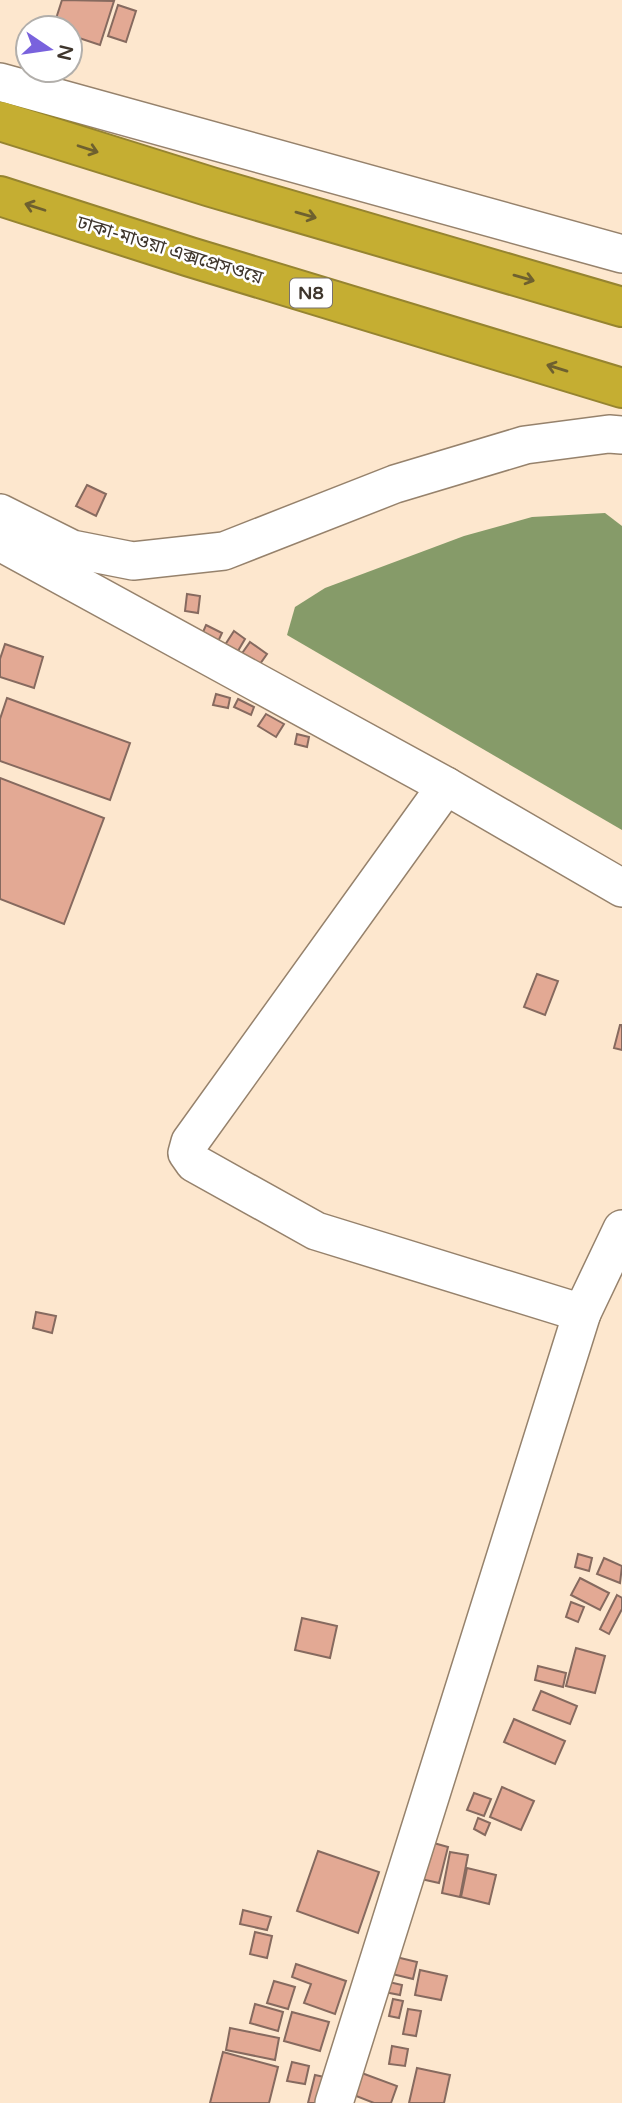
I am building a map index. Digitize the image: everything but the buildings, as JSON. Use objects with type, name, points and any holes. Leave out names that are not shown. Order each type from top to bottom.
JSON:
[{"type":"highway","points":[[0,121],[211,187],[622,307]]},
{"type":"highway","name":"ঢাকা-মাওয়া এক্সপ্রেসওয়ে","points":[[0,196],[203,261],[622,388]]},
{"type":"street","points":[[0,82],[622,254]]},
{"type":"street","points":[[0,513],[72,549],[134,561],[224,551],[395,484],[525,445],[610,433],[622,435]]},
{"type":"street","points":[[0,542],[446,786],[622,888]]},
{"type":"street","points":[[446,786],[190,1142],[187,1153],[194,1163],[316,1231],[582,1313]]},
{"type":"street","points":[[334,2103],[582,1313],[622,1229]]},
{"type":"shaded area","points":[[605,513],[622,526],[622,830],[287,635],[295,607],[325,588],[464,536],[532,517]]}]
